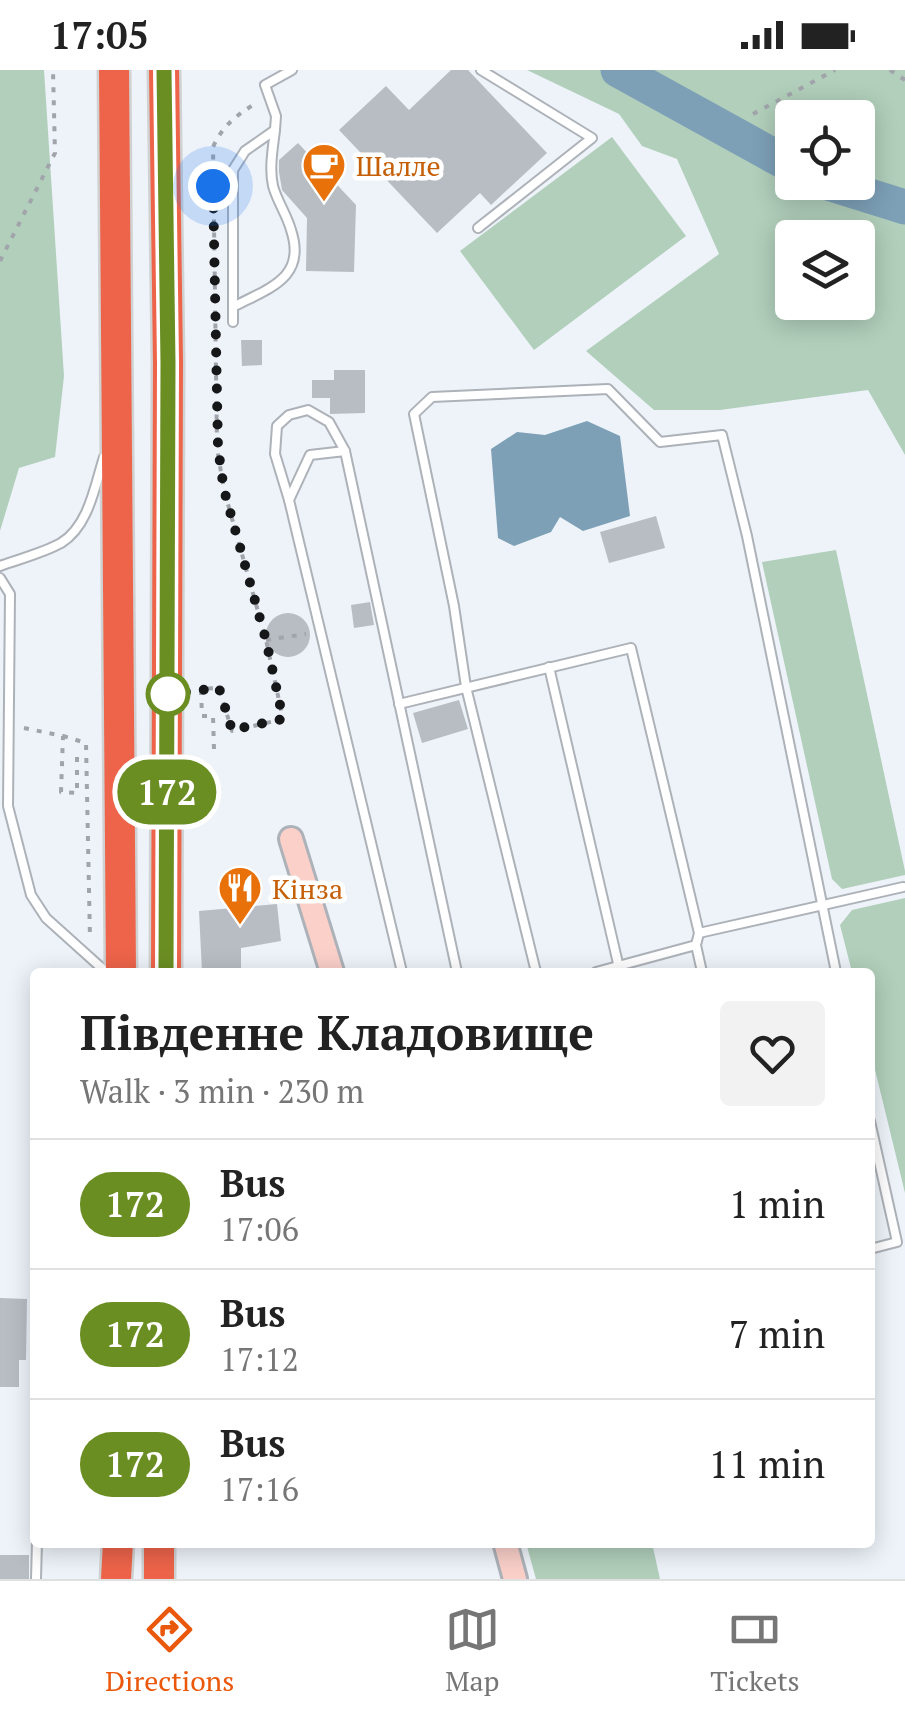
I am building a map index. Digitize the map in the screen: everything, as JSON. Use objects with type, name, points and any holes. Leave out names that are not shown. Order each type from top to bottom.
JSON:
[{"type":"highway","points":[[114,70],[121,968]]},
{"type":"highway","points":[[164,70],[168,363],[166,968]]},
{"type":"highway","points":[[116,1579],[118,1548]]},
{"type":"highway","points":[[158,1579],[160,1548]]},
{"type":"street","points":[[292,839],[331,968]]},
{"type":"street","points":[[506,1548],[514,1579]]},
{"type":"lane","points":[[233,307],[273,286],[291,271],[297,258],[292,231],[273,187],[276,116],[265,85],[292,70]]},
{"type":"lane","points":[[478,228],[592,138],[481,70]]},
{"type":"lane","points":[[233,322],[233,170],[245,151],[275,130]]},
{"type":"lane","points":[[535,968],[466,687],[454,606],[414,414],[432,396],[608,389],[660,442],[722,436],[747,536],[835,968]]},
{"type":"lane","points":[[401,968],[275,454],[276,426],[289,415],[308,410],[329,422],[345,451],[455,968]]},
{"type":"lane","points":[[0,566],[61,543],[72,533],[89,502],[117,420]]},
{"type":"lane","points":[[289,500],[310,454],[345,451]]},
{"type":"lane","points":[[0,578],[10,594],[5,630],[8,806],[31,895],[46,918],[101,968]]},
{"type":"lane","points":[[399,704],[631,648],[699,934],[696,945],[701,968]]},
{"type":"lane","points":[[549,668],[620,968]]},
{"type":"lane","points":[[699,934],[903,887]]},
{"type":"lane","points":[[623,968],[696,945]]},
{"type":"lane","points":[[875,1143],[898,1242],[875,1248]]},
{"type":"lane","points":[[36,1579],[37,1548]]},
{"type":"path","points":[[0,260],[55,153],[53,70]]},
{"type":"path","points":[[752,114],[835,70]]},
{"type":"path","points":[[890,70],[905,80]]},
{"type":"path","points":[[214,749],[213,716],[202,716],[201,689],[219,688],[232,730],[283,719],[266,640],[224,490],[218,448],[213,147],[231,119],[269,95]]},
{"type":"path","points":[[266,640],[320,632]]},
{"type":"path","points":[[9,725],[86,743],[90,959]]},
{"type":"path","points":[[63,736],[61,792],[77,794],[77,751]]},
{"type":"green space","points":[[0,70],[44,70],[64,376],[55,457],[19,468],[0,531]]},
{"type":"green space","points":[[527,70],[905,70],[905,455],[868,390],[720,410],[654,410],[586,351],[719,254],[677,159],[642,146],[619,114]]},
{"type":"green space","points":[[612,137],[686,236],[534,350],[460,251]]},
{"type":"green space","points":[[836,550],[905,871],[905,875],[842,889],[832,879],[762,562]]},
{"type":"green space","points":[[905,898],[905,1193],[875,1070],[875,968],[851,968],[840,925],[852,910]]},
{"type":"green space","points":[[527,1548],[653,1548],[660,1579],[536,1579]]},
{"type":"water","points":[[587,421],[620,436],[630,516],[583,531],[560,517],[551,532],[514,546],[498,538],[491,449],[517,432],[545,435]]},
{"type":"building","points":[[451,70],[468,70],[547,153],[491,205],[480,193],[437,233],[339,130],[386,86],[409,110]]},
{"type":"building","points":[[298,143],[356,205],[354,272],[306,271],[307,218],[282,190],[279,172],[279,160]]},
{"type":"building","points":[[241,340],[262,340],[262,365],[242,366]]},
{"type":"building","points":[[334,370],[365,370],[365,413],[330,414],[330,398],[312,398],[312,380],[334,380]]},
{"type":"building","points":[[656,516],[665,548],[609,563],[600,532]]},
{"type":"building","points":[[370,602],[374,625],[354,628],[351,605]]},
{"type":"building","points":[[288,613],[304,619],[310,635],[304,651],[288,657],[272,651],[266,635],[272,619]]},
{"type":"building","points":[[459,700],[468,729],[422,743],[413,713]]},
{"type":"building","name":"Кінза","points":[[277,904],[281,941],[241,948],[241,968],[202,968],[199,911]]},
{"type":"building","points":[[0,1298],[27,1299],[26,1360],[19,1360],[19,1387],[0,1387]]},
{"type":"building","points":[[0,1555],[29,1555],[29,1579],[0,1579]]},
{"type":"waterway","points":[[618,70],[775,157]]},
{"type":"waterway","points":[[875,198],[905,207]]},
{"type":"bus line","name":"172","points":[[164,70],[168,363],[166,968]]},
{"type":"place","name":"Шалле","points":[[324,203]]},
{"type":"place","name":"Кінза","points":[[240,926]]},
{"type":"route","points":[[168,694],[219,688],[232,730],[283,719],[266,640],[224,490],[218,448],[213,186]]}]
